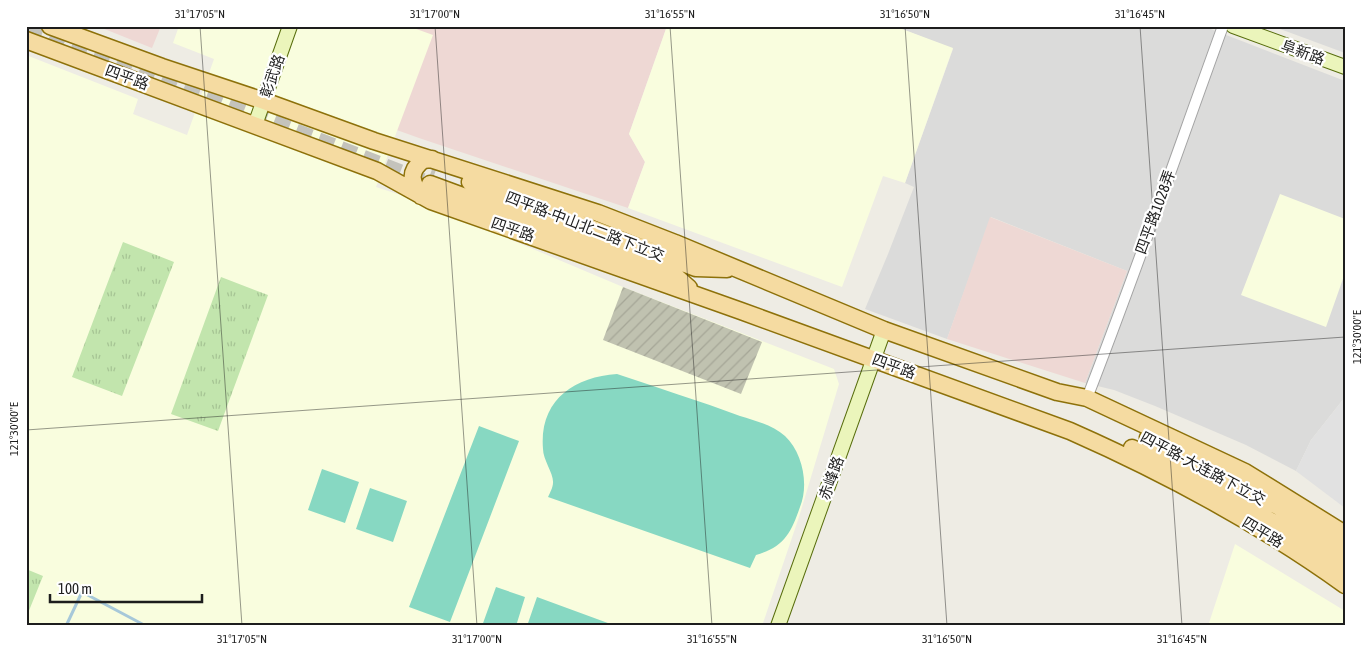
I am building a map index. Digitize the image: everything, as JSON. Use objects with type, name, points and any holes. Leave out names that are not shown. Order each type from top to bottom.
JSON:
[{"type":"main road","name":"四平路","points":[[50,26],[374,141],[430,177]]},
{"type":"main road","name":"四平路","points":[[26,40],[377,171],[430,177]]},
{"type":"main road","name":"四平路-中山北二路下立交","points":[[430,177],[696,268],[737,270]]},
{"type":"main road","name":"四平路-中山北二路下立交","points":[[430,177],[672,273],[696,295]]},
{"type":"main road","name":"四平路","points":[[737,270],[884,330],[1057,392],[1087,398],[1245,472],[1345,534]]},
{"type":"main road","name":"四平路","points":[[696,295],[1070,431],[1112,449],[1223,509],[1296,552],[1345,585]]},
{"type":"main road","name":"四平路-大连路下立交","points":[[1057,392],[1084,408],[1160,444],[1278,507],[1345,551]]},
{"type":"main road","name":"四平路-大连路下立交","points":[[1070,431],[1096,434],[1114,440],[1176,468],[1278,525],[1345,568]]},
{"type":"street","name":"彰武路","points":[[255,124],[290,26]]},
{"type":"street","name":"四平路1028弄","points":[[1087,398],[1116,325],[1223,26]]},
{"type":"street","name":"阜新路","points":[[1232,26],[1345,67]]},
{"type":"street","name":"赤峰路","points":[[778,626],[884,330]]},
{"type":"shaded area","points":[[97,26],[161,26],[152,48]]},
{"type":"shaded area","points":[[179,26],[408,26],[433,35],[376,187],[419,201],[623,287],[834,369],[839,384],[799,517],[762,626],[26,626],[26,55],[138,99],[133,114],[187,135],[214,59],[173,43]]},
{"type":"shaded area","points":[[302,26],[667,26],[629,134],[645,162],[628,208],[419,138],[280,88]]},
{"type":"shaded area","points":[[667,26],[903,26],[902,29],[953,48],[905,183],[883,176],[842,287],[628,208],[645,162],[629,134]]},
{"type":"shaded area","points":[[903,26],[1203,26],[1345,81],[1345,397],[1311,440],[1296,471],[1246,445],[1155,406],[1114,390],[1085,383],[1127,271],[991,217],[947,339],[865,309],[914,187],[905,183],[953,49],[902,29]]},
{"type":"shaded area","points":[[1272,26],[1345,26],[1345,53]]},
{"type":"shaded area","points":[[1280,194],[1345,219],[1345,273],[1326,327],[1241,295]]},
{"type":"shaded area","points":[[990,217],[1127,271],[1085,383],[947,339]]},
{"type":"shaded area","points":[[623,287],[762,342],[741,394],[603,340]]},
{"type":"shaded area","points":[[1345,397],[1345,508],[1296,471],[1311,440]]},
{"type":"shaded area","points":[[1235,544],[1345,611],[1345,626],[1208,626]]},
{"type":"green space","points":[[123,242],[174,262],[122,396],[72,377]]},
{"type":"green space","points":[[221,277],[268,295],[218,431],[171,414]]},
{"type":"green space","points":[[617,374],[764,424],[780,432],[791,443],[803,470],[803,498],[790,532],[773,548],[756,555],[750,568],[548,497],[553,479],[543,453],[543,432],[553,405],[573,386],[586,380]]},
{"type":"green space","points":[[479,426],[519,441],[450,622],[409,607]]},
{"type":"green space","points":[[322,469],[359,482],[345,523],[308,510]]},
{"type":"green space","points":[[370,488],[407,501],[393,542],[356,529]]},
{"type":"green space","points":[[26,569],[43,576],[26,618]]},
{"type":"green space","points":[[496,587],[525,597],[516,626],[482,626]]},
{"type":"green space","points":[[537,597],[616,626],[527,626]]},
{"type":"waterway","points":[[66,626],[82,592],[146,626]]},
{"type":"tunnel","points":[[26,31],[218,101],[430,184]]},
{"type":"tunnel","points":[[410,160],[436,170]]}]
